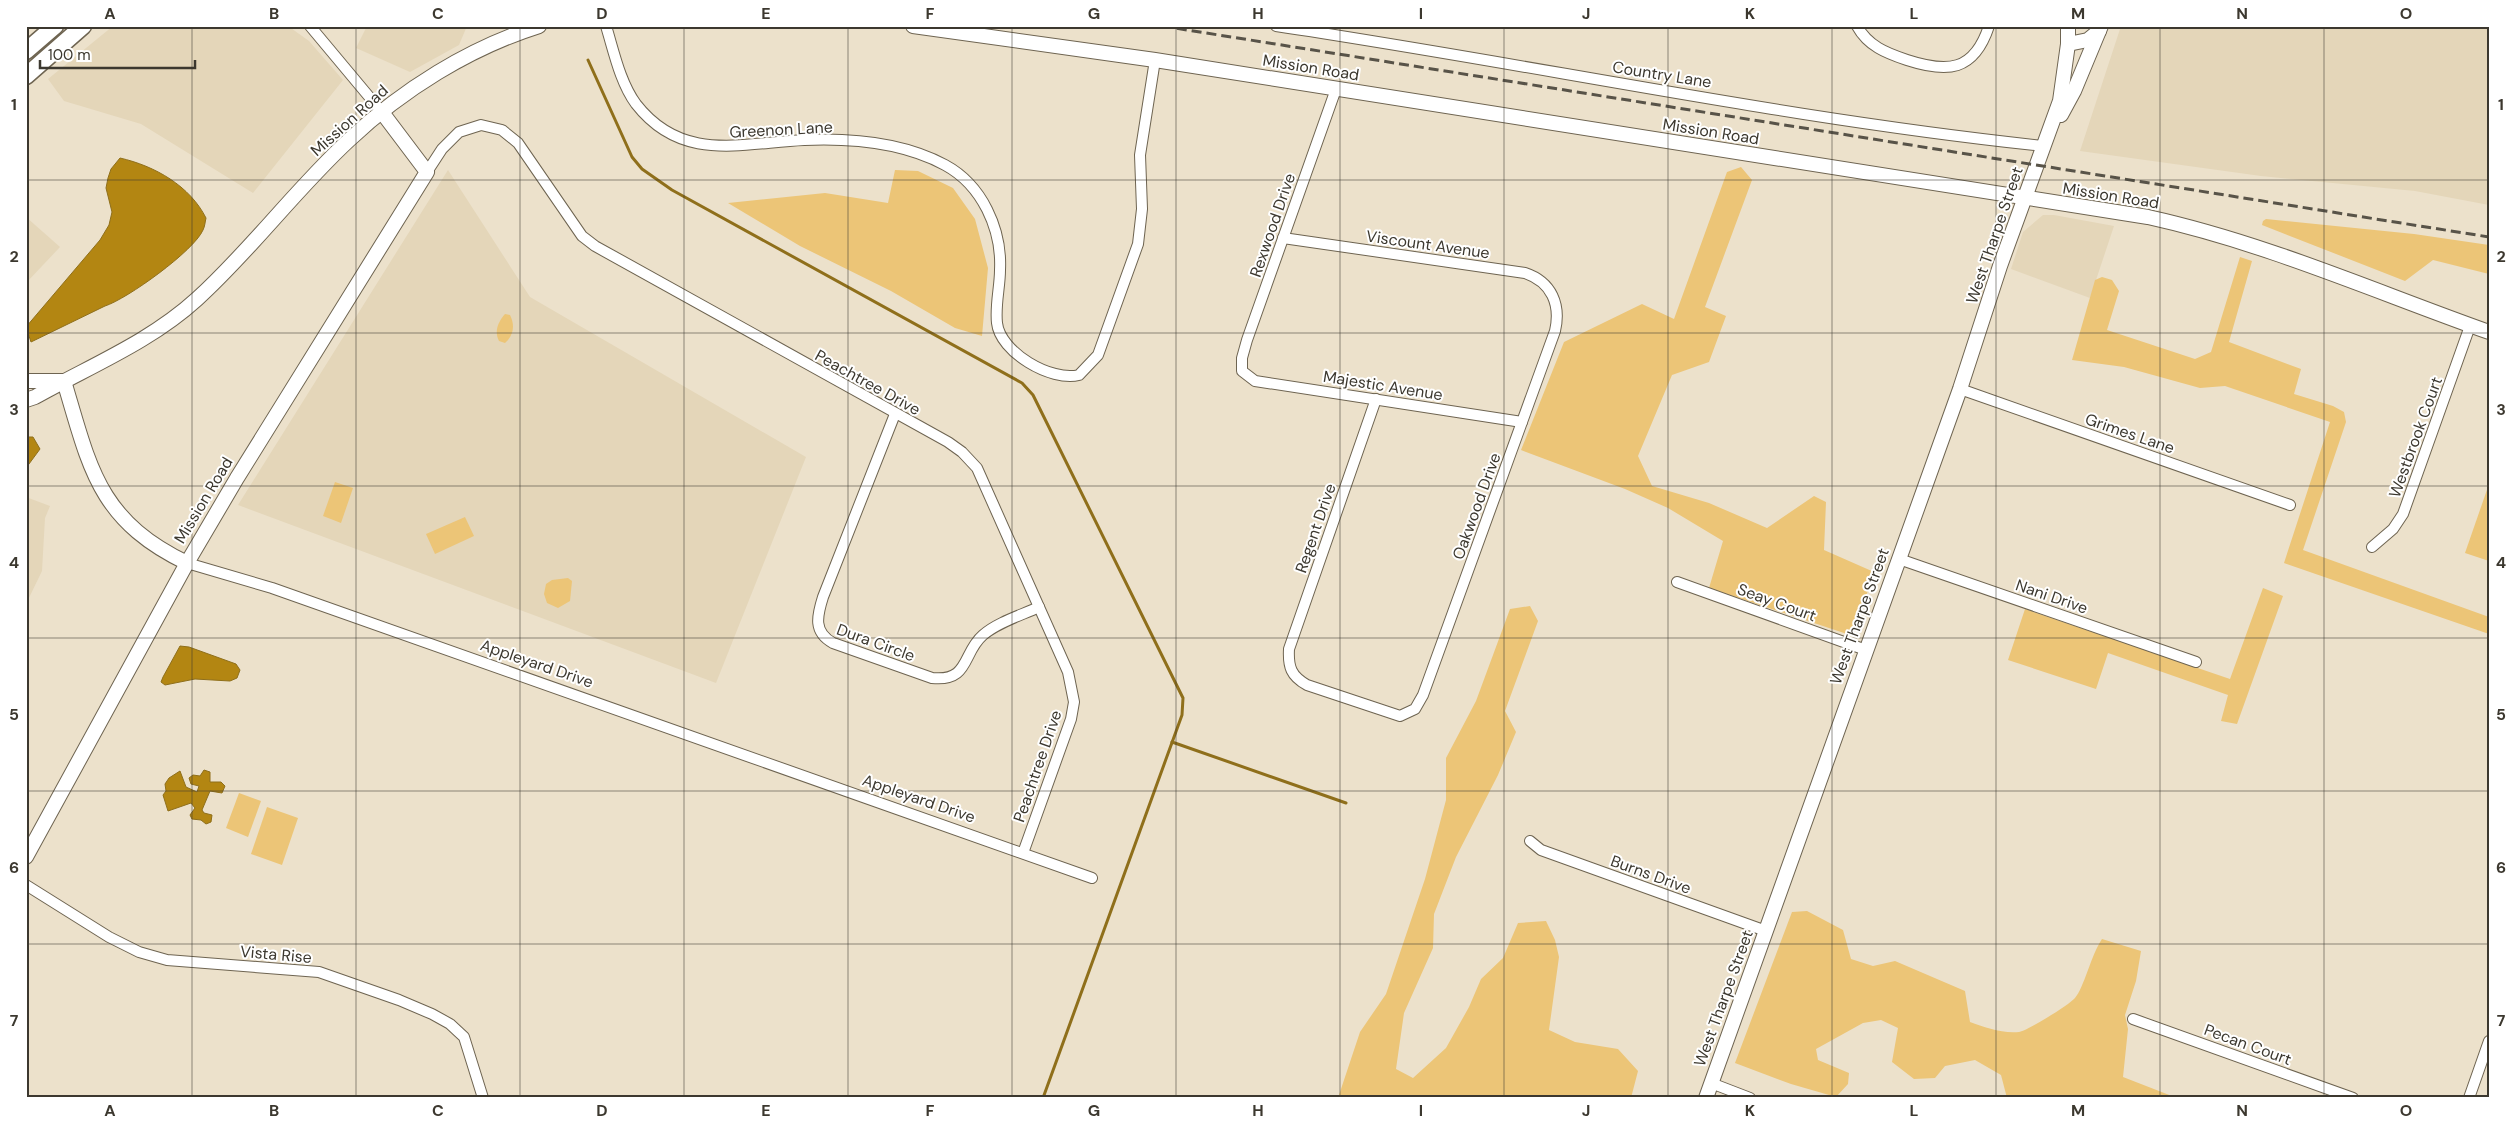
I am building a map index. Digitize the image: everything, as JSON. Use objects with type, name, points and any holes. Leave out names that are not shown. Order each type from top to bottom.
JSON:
[{"type":"main road","points":[[26,51],[55,26]]},
{"type":"main road","points":[[26,76],[84,26]]},
{"type":"main road","name":"Mission Road","points":[[64,381],[110,358],[165,325],[197,300],[348,141],[381,112],[419,84],[456,62],[539,26]]},
{"type":"main road","name":"Mission Road","points":[[913,26],[1155,60],[2148,217],[2194,227],[2286,256],[2489,332]]},
{"type":"main road","points":[[2044,146],[2060,101],[2068,44],[2068,26]]},
{"type":"main road","points":[[2044,146],[2074,91],[2100,29]]},
{"type":"main road","points":[[2068,44],[2088,40],[2100,29]]},
{"type":"main road","points":[[381,112],[427,172]]},
{"type":"main road","name":"West Tharpe Street","points":[[1706,1098],[1960,390],[2044,146]]},
{"type":"main road","name":"Mission Road","points":[[26,856],[187,563],[237,478],[427,172]]},
{"type":"main road","points":[[26,381],[64,381]]},
{"type":"main road","points":[[26,400],[64,381]]},
{"type":"main road","name":"Appleyard Drive","points":[[64,381],[90,464],[114,508],[139,534],[161,550],[187,563]]},
{"type":"street","points":[[310,26],[381,112]]},
{"type":"street","name":"Greenon Lane","points":[[606,26],[618,66],[635,102],[647,116],[677,136],[711,146],[731,147],[805,140],[888,146],[911,151],[932,159],[962,177],[987,209],[997,232],[1001,251],[996,313],[1000,336],[1017,353],[1034,364],[1061,377],[1079,375],[1098,355],[1138,244],[1142,209],[1140,155],[1155,60]]},
{"type":"street","name":"Country Lane","points":[[1276,26],[1409,46],[1897,128],[2044,146]]},
{"type":"street","points":[[1857,26],[1868,41],[1887,53],[1941,69],[1951,68],[1970,58],[1983,43],[1990,26]]},
{"type":"street","name":"Rexwood Drive","points":[[1242,371],[1242,358],[1247,340],[1336,89]]},
{"type":"street","name":"Peachtree Drive","points":[[427,172],[442,149],[459,132],[481,125],[502,130],[518,143],[582,236],[595,246],[948,442],[970,460],[977,468],[1068,672],[1074,702],[1071,719],[1023,853]]},
{"type":"street","name":"Viscount Avenue","points":[[1283,238],[1525,273],[1543,281],[1555,302]]},
{"type":"street","name":"Oakwood Drive","points":[[1407,714],[1415,709],[1423,695],[1555,331],[1558,312],[1555,302]]},
{"type":"street","name":"Westbrook Court","points":[[2372,547],[2393,529],[2404,514],[2470,326]]},
{"type":"street","name":"Majestic Avenue","points":[[1242,371],[1255,381],[1522,422]]},
{"type":"street","name":"Grimes Lane","points":[[1960,390],[2290,505]]},
{"type":"street","name":"Regent Drive","points":[[1376,399],[1290,649],[1290,668],[1294,676],[1307,685],[1394,715],[1407,714]]},
{"type":"street","name":"Dura Circle","points":[[895,414],[823,597],[817,622],[822,635],[833,643],[932,678],[949,678],[960,671],[984,635],[1039,607]]},
{"type":"street","name":"Nani Drive","points":[[1899,558],[2196,662]]},
{"type":"street","name":"Appleyard Drive","points":[[187,563],[272,588],[1092,878]]},
{"type":"street","name":"Seay Court","points":[[1677,582],[1866,650]]},
{"type":"street","name":"Burns Drive","points":[[1530,840],[1541,850],[1766,930]]},
{"type":"street","name":"Vista Rise","points":[[26,885],[109,937],[139,952],[167,960],[319,972],[390,996],[432,1014],[450,1024],[464,1037],[483,1098]]},
{"type":"street","name":"Pecan Court","points":[[2133,1019],[2353,1098]]},
{"type":"street","points":[[2469,1098],[2489,1041]]},
{"type":"street","points":[[1711,1083],[1750,1098]]},
{"type":"shaded area","points":[[113,26],[288,26],[309,41],[343,80],[253,193],[141,124],[64,101],[48,79]]},
{"type":"shaded area","points":[[367,26],[467,26],[459,45],[410,72],[356,48]]},
{"type":"shaded area","points":[[2121,26],[2489,26],[2489,205],[2415,191],[2261,176],[2080,151]]},
{"type":"shaded area","points":[[120,158],[146,166],[181,187],[191,196],[206,218],[205,226],[187,250],[159,273],[128,294],[31,342],[26,327],[100,240],[109,225],[112,212],[106,188],[111,169]]},
{"type":"shaded area","points":[[1741,167],[1752,180],[1705,307],[1726,316],[1709,362],[1672,375],[1638,456],[1652,486],[1709,503],[1767,528],[1814,496],[1826,502],[1824,550],[1874,572],[1853,636],[1709,588],[1723,541],[1668,508],[1625,489],[1521,450],[1564,342],[1642,304],[1674,319],[1727,172]]},
{"type":"shaded area","points":[[448,170],[530,297],[806,457],[716,683],[238,505]]},
{"type":"shaded area","points":[[895,170],[918,171],[953,188],[975,219],[988,268],[982,336],[955,328],[891,291],[800,246],[728,203],[825,193],[888,203]]},
{"type":"shaded area","points":[[2043,215],[2054,215],[2114,226],[2090,298],[2011,269],[2023,232]]},
{"type":"shaded area","points":[[26,217],[60,247],[26,283]]},
{"type":"shaded area","points":[[2266,219],[2414,234],[2489,245],[2489,274],[2433,260],[2405,281],[2262,225]]},
{"type":"shaded area","points":[[2240,257],[2252,261],[2229,342],[2301,369],[2294,394],[2333,406],[2344,412],[2346,422],[2303,550],[2489,617],[2489,634],[2284,563],[2330,422],[2225,386],[2200,388],[2124,367],[2072,360],[2095,280],[2102,277],[2112,280],[2119,291],[2107,330],[2195,359],[2211,352]]},
{"type":"shaded area","points":[[505,314],[510,315],[513,326],[512,333],[505,343],[499,341],[497,330],[500,320]]},
{"type":"shaded area","points":[[26,437],[33,437],[40,449],[26,468]]},
{"type":"shaded area","points":[[335,482],[353,488],[341,523],[323,516]]},
{"type":"shaded area","points":[[2489,484],[2489,561],[2465,553]]},
{"type":"shaded area","points":[[26,497],[50,506],[45,518],[42,571],[26,604]]},
{"type":"shaded area","points":[[465,517],[474,536],[435,554],[426,534]]},
{"type":"shaded area","points":[[568,578],[572,581],[570,601],[558,608],[547,603],[544,594],[546,584],[552,580]]},
{"type":"shaded area","points":[[2263,588],[2283,596],[2237,724],[2221,721],[2228,695],[2108,653],[2096,689],[2008,660],[2025,609],[2230,679]]},
{"type":"shaded area","points":[[1530,606],[1538,621],[1505,711],[1516,732],[1498,775],[1456,857],[1434,914],[1433,948],[1404,1013],[1396,1069],[1413,1078],[1446,1048],[1469,1007],[1481,979],[1503,958],[1518,923],[1546,921],[1555,940],[1559,957],[1549,1030],[1575,1042],[1618,1049],[1638,1071],[1631,1098],[1338,1098],[1360,1032],[1386,994],[1425,879],[1446,800],[1446,758],[1476,701],[1510,609]]},
{"type":"shaded area","points":[[180,646],[189,647],[236,664],[240,670],[237,678],[230,681],[195,679],[165,685],[161,682]]},
{"type":"shaded area","points":[[204,770],[210,772],[210,782],[221,782],[225,786],[222,793],[210,791],[202,810],[204,813],[212,815],[211,822],[206,824],[201,820],[192,819],[190,815],[195,808],[191,803],[168,811],[163,795],[166,791],[165,784],[169,778],[180,771],[186,787],[197,792],[199,786],[191,784],[189,778],[193,775],[200,776]]},
{"type":"shaded area","points":[[239,793],[261,801],[248,837],[226,828]]},
{"type":"shaded area","points":[[267,807],[298,818],[282,865],[251,854]]},
{"type":"shaded area","points":[[1807,911],[1843,930],[1851,959],[1873,966],[1895,961],[1965,991],[1970,1022],[2007,1032],[2023,1031],[2057,1012],[2075,998],[2102,939],[2141,951],[2136,981],[2125,1015],[2128,1029],[2123,1077],[2177,1098],[2007,1098],[2001,1075],[1975,1060],[1945,1066],[1935,1078],[1914,1079],[1892,1062],[1898,1028],[1881,1020],[1863,1023],[1816,1049],[1818,1060],[1849,1073],[1848,1084],[1836,1097],[1791,1084],[1735,1063],[1792,912]]},
{"type":"waterway","points":[[588,60],[632,157],[642,169],[672,190],[1022,383],[1033,395],[1183,698],[1182,715],[1043,1098]]},
{"type":"waterway","points":[[1172,742],[1346,803]]},
{"type":"railway","points":[[1162,26],[2489,237]]}]
